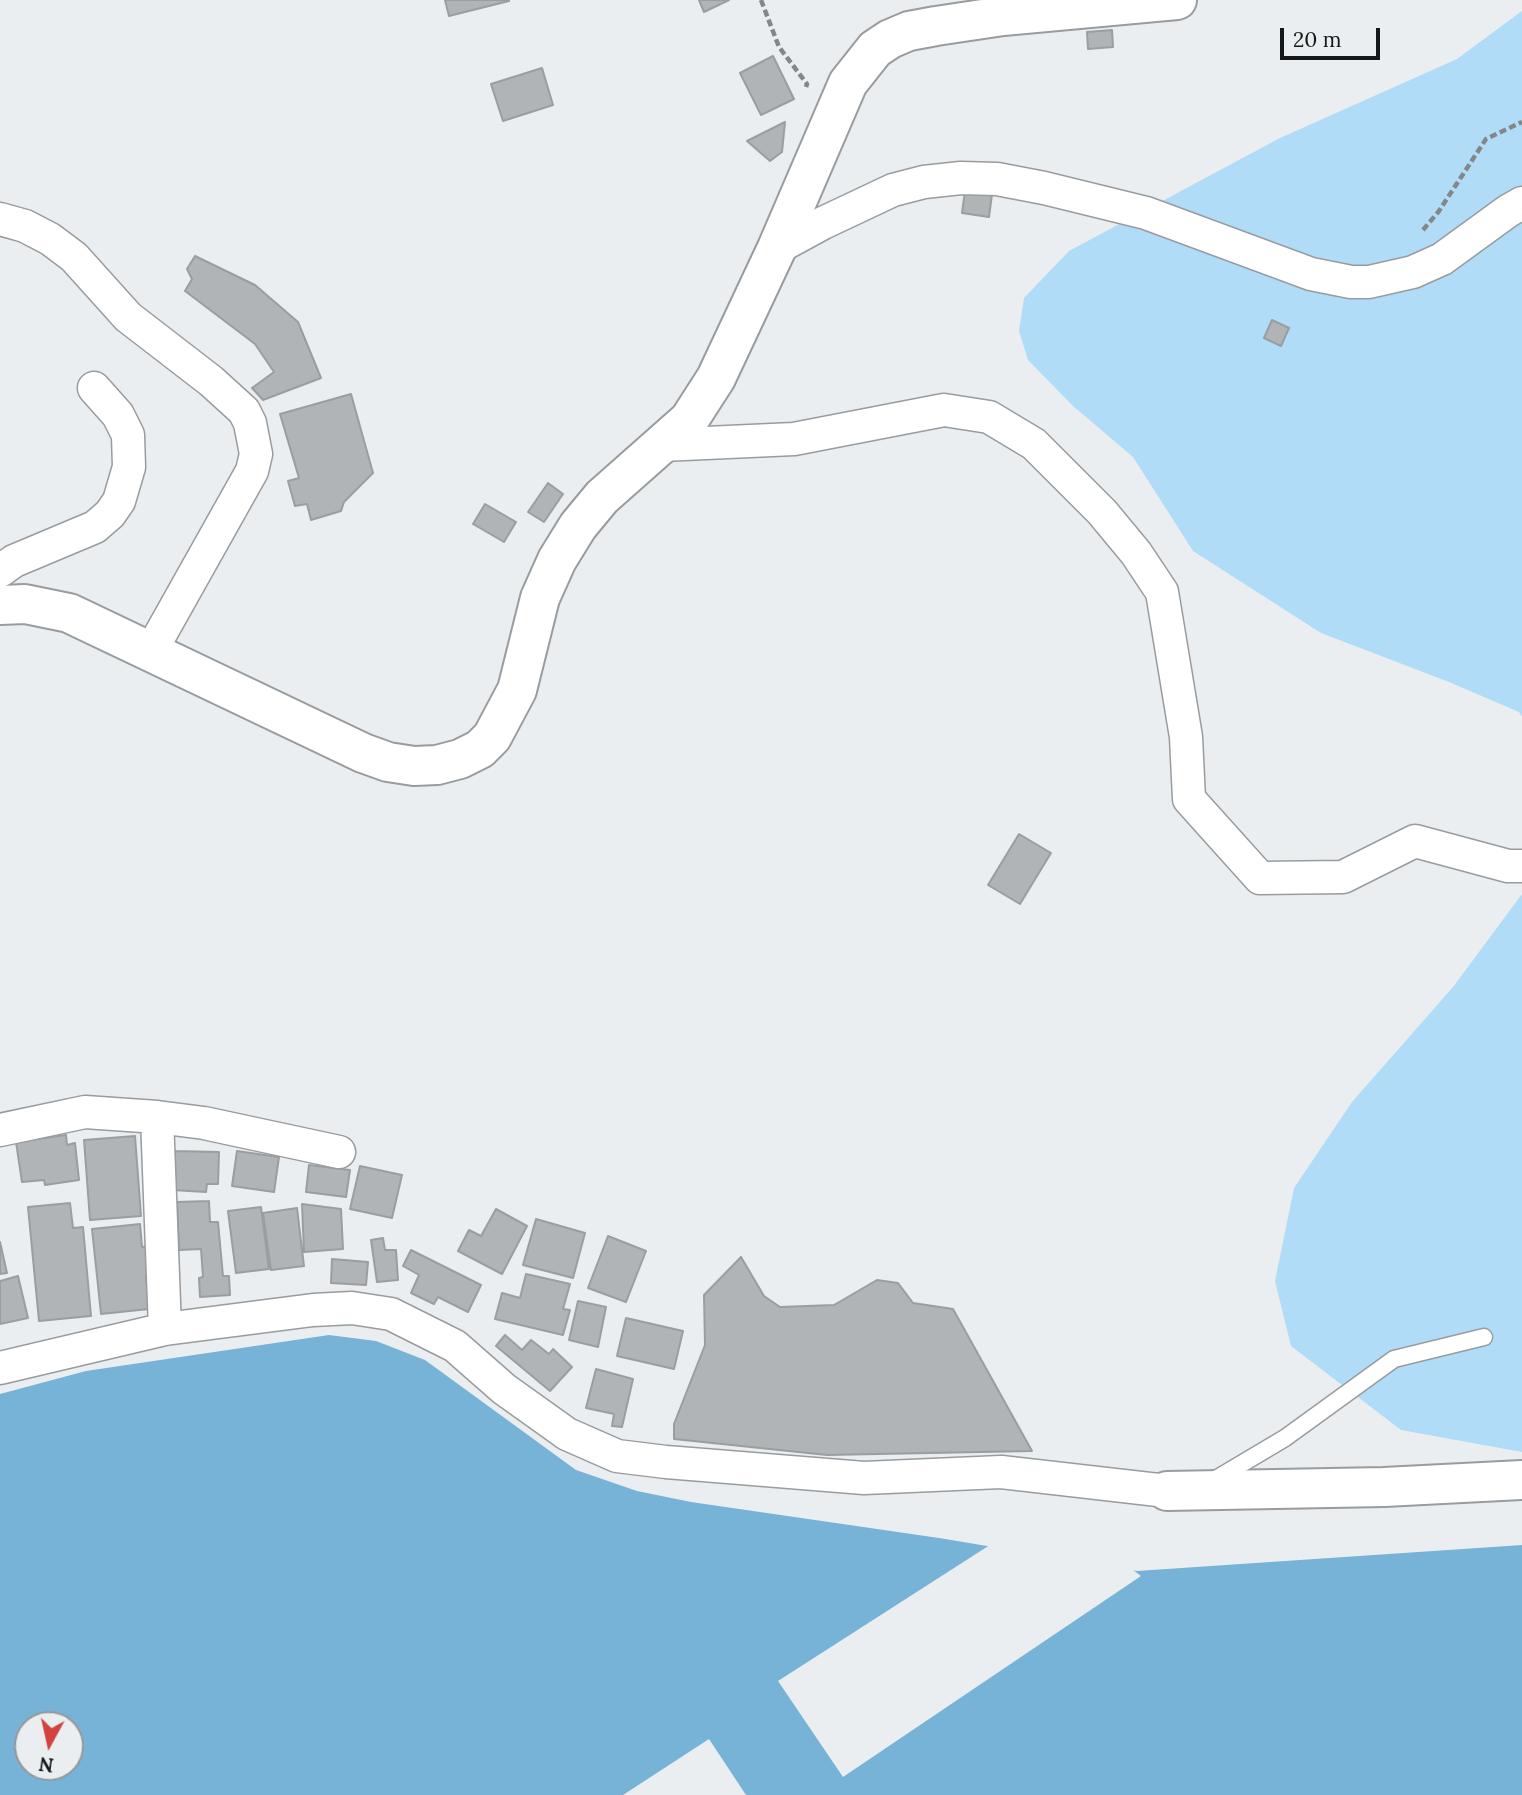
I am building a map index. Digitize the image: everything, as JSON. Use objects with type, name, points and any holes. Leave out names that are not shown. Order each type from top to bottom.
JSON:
[{"type":"street","points":[[0,605],[25,604],[69,613],[388,762],[414,766],[437,765],[460,759],[480,749],[492,737],[517,690],[540,598],[557,560],[578,526],[602,497],[689,420],[716,378],[848,83],[875,49],[890,38],[909,31],[1003,16],[1177,0]]},
{"type":"street","points":[[776,248],[893,190],[924,181],[997,179],[1146,213],[1311,274],[1351,282],[1369,282],[1413,272],[1442,259],[1522,203]]},
{"type":"street","points":[[0,219],[25,226],[50,239],[74,257],[128,317],[211,381],[244,411],[250,423],[256,454],[252,471],[151,652]]},
{"type":"street","points":[[0,571],[14,561],[95,527],[119,502],[129,467],[128,435],[118,415],[94,388]]},
{"type":"street","points":[[662,445],[794,439],[944,410],[989,416],[1034,444],[1092,502],[1136,553],[1162,592],[1186,737],[1189,799],[1260,877],[1343,877],[1415,841],[1508,866],[1522,866]]},
{"type":"street","points":[[0,1130],[85,1112],[204,1123],[339,1152]]},
{"type":"street","points":[[157,1117],[165,1329]]},
{"type":"street","points":[[0,1368],[165,1329],[352,1308],[391,1314],[454,1346],[504,1389],[567,1434],[617,1455],[666,1462],[864,1478],[1001,1472],[1182,1491],[1384,1487],[1522,1480]]},
{"type":"lane","points":[[1182,1491],[1285,1438],[1394,1359],[1483,1338]]},
{"type":"path","points":[[761,0],[779,47],[807,84],[803,97]]},
{"type":"path","points":[[1421,233],[1486,139],[1522,122]]},
{"type":"shaded area","points":[[1522,11],[1522,717],[1519,712],[1449,682],[1321,633],[1193,551],[1133,457],[1073,406],[1028,360],[1019,331],[1024,298],[1069,251],[1280,138],[1457,59]]},
{"type":"shaded area","points":[[1522,894],[1522,1452],[1401,1430],[1291,1346],[1275,1281],[1294,1188],[1352,1102],[1453,987]]},
{"type":"shaded area","points":[[329,1335],[376,1341],[425,1360],[576,1470],[637,1491],[691,1502],[939,1538],[1137,1571],[1522,1545],[1522,1795],[0,1795],[0,1394],[86,1371]]},
{"type":"pier","points":[[993,1543],[1128,1566],[1141,1576],[843,1777],[778,1681]]},
{"type":"pier","points":[[709,1739],[746,1795],[623,1795]]},
{"type":"building","points":[[445,0],[509,0],[509,1],[449,16]]},
{"type":"building","points":[[699,0],[729,0],[704,12]]},
{"type":"building","points":[[1112,30],[1113,47],[1088,49],[1087,32]]},
{"type":"building","points":[[773,56],[794,99],[761,115],[740,73]]},
{"type":"building","points":[[542,68],[553,105],[503,121],[491,84]]},
{"type":"building","points":[[785,122],[782,152],[770,161],[747,141]]},
{"type":"building","points":[[965,191],[992,194],[989,217],[962,213]]},
{"type":"building","points":[[195,256],[255,285],[298,322],[321,378],[263,400],[252,388],[274,372],[255,344],[185,291],[192,279],[187,269]]},
{"type":"building","points":[[1272,320],[1289,328],[1281,346],[1264,338]]},
{"type":"building","points":[[351,394],[373,473],[344,502],[341,511],[311,520],[307,504],[295,506],[288,481],[299,478],[280,414]]},
{"type":"building","points":[[548,483],[563,494],[544,522],[528,512]]},
{"type":"building","points":[[485,504],[516,522],[504,542],[473,524]]},
{"type":"building","points":[[1019,834],[1051,853],[1020,904],[988,885]]},
{"type":"building","points":[[66,1135],[67,1145],[75,1143],[79,1180],[45,1185],[44,1180],[22,1182],[16,1142]]},
{"type":"building","points":[[135,1136],[141,1216],[90,1220],[84,1140]]},
{"type":"building","points":[[174,1151],[219,1152],[218,1184],[207,1184],[206,1192],[172,1190]]},
{"type":"building","points":[[237,1151],[279,1157],[274,1192],[232,1186]]},
{"type":"building","points":[[309,1165],[350,1170],[346,1197],[306,1192]]},
{"type":"building","points":[[360,1166],[402,1175],[392,1218],[350,1209]]},
{"type":"building","points":[[209,1201],[210,1222],[218,1222],[223,1276],[229,1276],[230,1295],[200,1297],[199,1278],[203,1277],[201,1249],[179,1250],[177,1202]]},
{"type":"building","points":[[70,1203],[73,1228],[83,1227],[91,1316],[39,1321],[28,1207]]},
{"type":"building","points":[[302,1204],[341,1209],[343,1249],[304,1252]]},
{"type":"building","points":[[261,1207],[269,1269],[236,1273],[228,1211]]},
{"type":"building","points":[[297,1208],[304,1266],[271,1270],[263,1213]]},
{"type":"building","points":[[496,1209],[527,1226],[502,1274],[458,1251],[469,1230],[481,1236]]},
{"type":"building","points":[[536,1219],[585,1233],[573,1278],[523,1265]]},
{"type":"building","points":[[140,1224],[142,1247],[152,1246],[153,1275],[146,1275],[149,1309],[101,1314],[92,1229]]},
{"type":"building","points":[[608,1236],[646,1251],[626,1302],[588,1288]]},
{"type":"building","points":[[383,1238],[385,1250],[396,1250],[398,1280],[377,1282],[371,1240]]},
{"type":"building","points":[[0,1242],[7,1273],[0,1274]]},
{"type":"building","points":[[411,1250],[481,1285],[468,1312],[438,1297],[434,1304],[411,1293],[419,1275],[403,1266]]},
{"type":"building","points":[[741,1257],[764,1296],[780,1307],[834,1305],[877,1280],[898,1283],[913,1303],[953,1309],[1032,1451],[827,1455],[674,1439],[674,1424],[705,1345],[704,1295]]},
{"type":"building","points":[[332,1259],[368,1262],[366,1285],[331,1283]]},
{"type":"building","points":[[526,1274],[570,1284],[563,1309],[570,1310],[563,1335],[495,1319],[502,1293],[520,1298]]},
{"type":"building","points":[[18,1276],[28,1318],[0,1324],[0,1281]]},
{"type":"building","points":[[578,1301],[606,1307],[598,1347],[569,1340]]},
{"type":"building","points":[[626,1318],[683,1331],[674,1369],[617,1356]]},
{"type":"building","points":[[505,1335],[522,1350],[531,1340],[549,1354],[553,1349],[572,1367],[550,1391],[496,1346]]},
{"type":"building","points":[[596,1369],[633,1379],[622,1427],[612,1426],[614,1414],[586,1408]]}]
